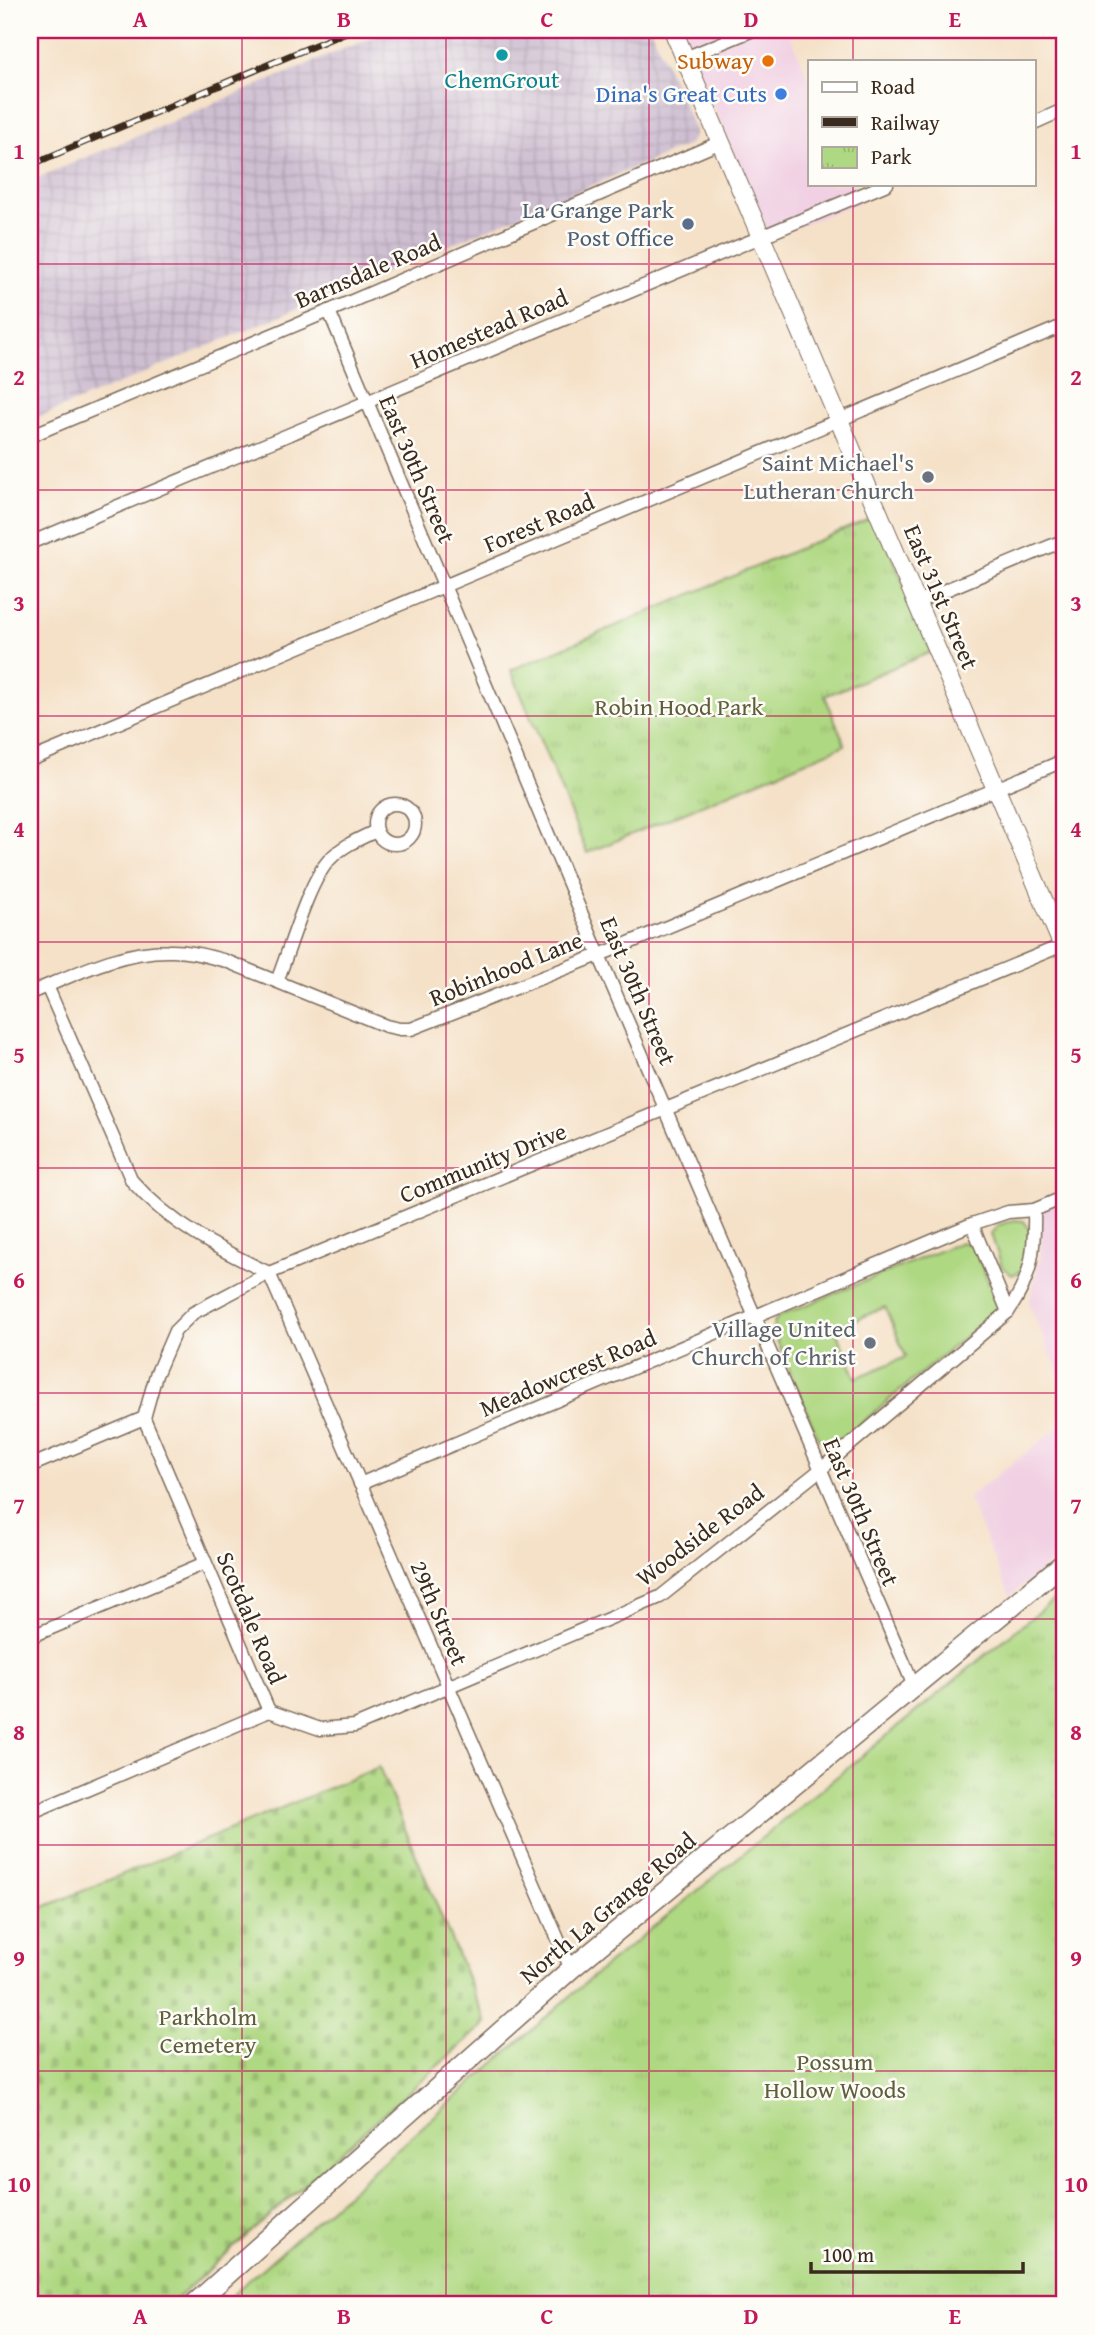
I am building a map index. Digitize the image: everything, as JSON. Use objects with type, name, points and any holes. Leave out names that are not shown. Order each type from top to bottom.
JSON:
[{"type":"main road","name":"East 31st Street","points":[[673,30],[1064,948]]},
{"type":"main road","name":"North La Grange Road","points":[[193,2305],[571,1969],[1065,1562]]},
{"type":"street","points":[[685,58],[753,30]]},
{"type":"street","points":[[1036,122],[1065,110]]},
{"type":"street","name":"Barnsdale Road","points":[[30,436],[721,142]]},
{"type":"street","name":"Homestead Road","points":[[30,543],[882,186]]},
{"type":"street","name":"East 30th Street","points":[[328,311],[666,1111],[914,1686]]},
{"type":"street","name":"Forest Road","points":[[30,760],[1065,325]]},
{"type":"street","points":[[917,602],[1065,540]]},
{"type":"street","name":"Robinhood Lane","points":[[30,993],[100,964],[136,953],[169,950],[226,961],[386,1026],[400,1030],[411,1029],[600,954],[1065,760]]},
{"type":"street","points":[[278,981],[317,878],[329,860],[343,848],[376,831]]},
{"type":"street","name":"Community Drive","points":[[144,1418],[156,1375],[175,1331],[193,1313],[269,1273],[1064,948]]},
{"type":"street","points":[[47,986],[132,1181],[162,1212],[178,1224],[221,1250],[269,1273]]},
{"type":"street","name":"Meadowcrest Road","points":[[360,1484],[972,1224],[1008,1212],[1034,1210],[1065,1197]]},
{"type":"street","name":"Woodside Road","points":[[269,1711],[320,1729],[355,1726],[660,1597],[820,1470],[1008,1312],[1026,1283],[1031,1266],[1035,1248],[1034,1210]]},
{"type":"street","points":[[972,1224],[1008,1312]]},
{"type":"street","name":"29th Street","points":[[269,1273],[571,1969]]},
{"type":"street","points":[[30,1466],[144,1418]]},
{"type":"street","name":"Scotdale Road","points":[[30,1813],[269,1711],[144,1418]]},
{"type":"street","points":[[30,1637],[205,1563]]},
{"type":"shaded area","points":[[389,30],[651,30],[695,131],[693,138],[688,145],[30,421],[30,181]]},
{"type":"shaded area","points":[[681,30],[788,30],[808,77],[808,186],[854,186],[860,202],[770,238]]},
{"type":"shaded area","points":[[1065,1192],[1065,1388],[1029,1304],[1041,1253],[1040,1202]]},
{"type":"shaded area","points":[[1065,1422],[1065,1551],[1010,1596],[968,1498]]},
{"type":"green space","name":"Robin Hood Park","points":[[876,516],[931,652],[825,696],[845,745],[587,853],[511,670]]},
{"type":"green space","points":[[1015,1220],[1024,1221],[1030,1230],[1025,1263],[1018,1273],[1012,1275],[1002,1267],[991,1234],[998,1225]]},
{"type":"green space","points":[[961,1242],[973,1245],[997,1302],[997,1310],[841,1440],[832,1443],[818,1438],[773,1331],[774,1322],[779,1316]],"holes":[[[885,1307],[906,1357],[856,1378],[835,1329]]]},
{"type":"green space","name":"Possum Hollow Woods","points":[[1065,1590],[1065,2305],[221,2305],[592,1977]]},
{"type":"green space","name":"Parkholm Cemetery","points":[[379,1767],[486,2023],[169,2305],[30,2305],[30,1913]]},
{"type":"railway","points":[[30,165],[351,30]]},
{"type":"place","name":"ChemGrout","points":[[502,55]]},
{"type":"place","name":"Subway","points":[[768,61]]},
{"type":"place","name":"Dina's Great Cuts","points":[[781,94]]},
{"type":"place","name":"La Grange Park Post Office","points":[[688,224]]},
{"type":"place","name":"Saint Michael's Lutheran Church","points":[[928,477]]},
{"type":"place","name":"Village United Church of Christ","points":[[870,1343]]}]
